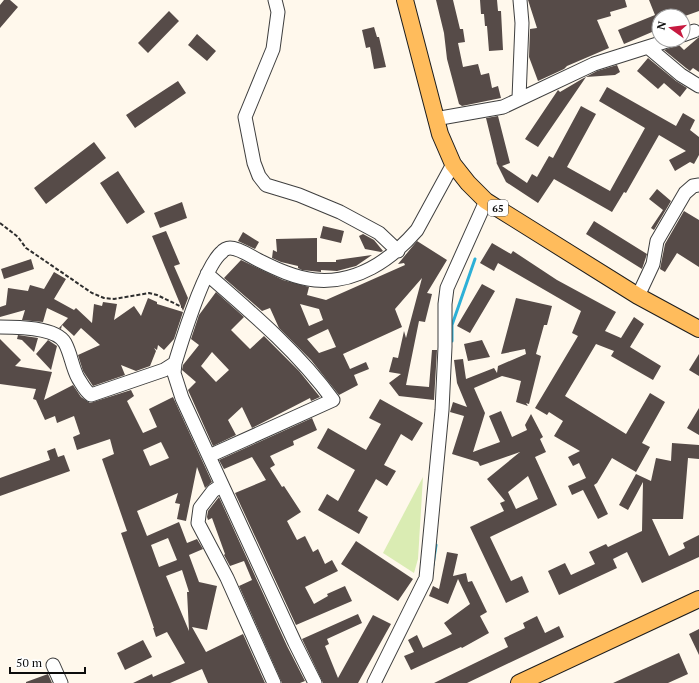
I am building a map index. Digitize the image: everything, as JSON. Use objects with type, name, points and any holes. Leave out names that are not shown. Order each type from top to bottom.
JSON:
[{"type":"main road","name":"65","points":[[405,0],[435,119],[453,164],[468,183],[486,201],[638,296],[699,329]]},
{"type":"main road","points":[[519,683],[699,599]]},
{"type":"street","points":[[275,0],[278,12],[273,49],[245,116],[254,163],[259,176],[266,185],[322,203],[359,222],[379,233],[398,251]]},
{"type":"street","points":[[519,98],[522,23],[520,0]]},
{"type":"street","points":[[435,119],[503,107],[519,98],[594,64],[651,47]]},
{"type":"street","points":[[648,48],[698,87]]},
{"type":"street","points":[[313,682],[178,386],[174,373],[175,363],[192,312],[207,274],[216,258],[222,251],[229,248],[286,272],[308,278],[329,280],[356,275],[385,260],[398,251],[417,230],[453,164]]},
{"type":"street","points":[[638,296],[653,264],[657,241],[672,218],[680,199],[693,186],[699,185]]},
{"type":"street","points":[[374,683],[426,578],[442,410],[446,346],[445,304],[447,288],[486,201]]},
{"type":"street","points":[[207,274],[248,309],[306,366],[333,400],[209,456]]},
{"type":"street","points":[[0,327],[40,330],[56,335],[64,341],[75,373],[87,392],[91,395],[164,370],[175,363]]},
{"type":"street","points":[[222,485],[213,491],[200,508],[198,523],[227,578],[274,683]]},
{"type":"street","points":[[53,665],[61,683]]},
{"type":"path","points":[[0,223],[18,237],[26,248],[92,293],[104,298],[114,299],[149,293],[157,294],[192,312]]},
{"type":"green space","points":[[423,477],[418,559],[414,573],[383,553]]},
{"type":"building","points":[[4,0],[10,0],[18,7],[0,28],[0,5]]},
{"type":"building","points":[[436,0],[453,0],[460,29],[463,29],[465,42],[458,43],[463,67],[478,64],[481,75],[489,73],[492,88],[498,86],[501,98],[462,106],[459,104],[447,59],[444,33]]},
{"type":"building","points":[[480,0],[497,0],[498,11],[501,11],[503,50],[489,51],[487,26],[485,26],[484,14],[481,14]]},
{"type":"building","points":[[528,0],[625,0],[627,7],[610,12],[611,16],[597,20],[609,48],[567,66],[564,69],[538,81],[529,57],[530,29],[537,28]]},
{"type":"building","points":[[649,0],[699,0],[699,11],[691,14],[691,8],[652,8]]},
{"type":"building","points":[[169,11],[179,21],[148,53],[138,43]]},
{"type":"building","points":[[651,17],[651,32],[624,44],[618,30]]},
{"type":"building","points":[[374,27],[377,37],[379,37],[386,67],[374,69],[370,47],[366,48],[362,30]]},
{"type":"building","points":[[197,34],[216,51],[207,61],[188,45]]},
{"type":"building","points":[[699,37],[699,72],[693,68],[690,71],[664,50],[670,48],[682,48],[684,50],[686,48],[691,48],[691,44]]},
{"type":"building","points":[[648,58],[687,88],[680,97],[664,83],[658,89],[637,71]]},
{"type":"building","points":[[617,65],[620,72],[615,75],[586,77],[538,147],[525,139],[558,90],[560,92],[582,79],[597,71]]},
{"type":"building","points":[[178,81],[186,93],[135,128],[126,115]]},
{"type":"building","points":[[607,87],[676,126],[683,113],[695,120],[690,130],[699,137],[699,155],[694,164],[690,162],[675,171],[669,160],[686,151],[659,135],[626,193],[624,192],[612,212],[554,179],[538,203],[506,182],[496,162],[497,163],[486,118],[498,116],[510,163],[502,166],[527,183],[532,174],[537,177],[549,156],[553,158],[581,106],[596,114],[567,167],[610,191],[645,128],[599,101]]},
{"type":"building","points":[[94,142],[106,158],[46,204],[34,188]]},
{"type":"building","points":[[118,171],[145,212],[127,224],[100,183]]},
{"type":"building","points":[[657,189],[671,201],[654,230],[651,228],[663,210],[649,199]]},
{"type":"building","points":[[182,202],[187,218],[160,228],[154,213]]},
{"type":"building","points":[[684,211],[699,220],[699,267],[677,253],[665,272],[660,269],[665,244]]},
{"type":"building","points":[[594,221],[647,254],[642,269],[586,234]]},
{"type":"building","points":[[323,226],[344,231],[341,243],[320,238]]},
{"type":"building","points":[[166,231],[180,264],[174,266],[188,298],[183,311],[152,236]]},
{"type":"building","points":[[243,232],[259,242],[255,249],[238,241]]},
{"type":"building","points":[[363,234],[374,240],[383,251],[381,252],[365,249],[359,236]]},
{"type":"building","points":[[317,238],[317,262],[336,262],[336,260],[372,255],[356,266],[337,271],[321,270],[321,272],[302,270],[298,268],[298,266],[272,258],[273,250],[277,252],[276,239]]},
{"type":"building","points":[[417,241],[447,260],[427,293],[432,294],[425,322],[419,321],[406,385],[429,387],[432,350],[437,350],[434,400],[399,396],[389,383],[401,374],[389,372],[393,357],[398,358],[404,331],[406,338],[422,278],[395,309],[402,327],[343,354],[350,369],[366,362],[369,369],[354,375],[358,385],[339,395],[311,360],[279,328],[270,308],[262,311],[224,278],[241,260],[283,280],[309,287],[307,295],[326,300],[405,265],[404,263],[398,264]],"holes":[[[300,304],[319,309],[323,320],[309,326]],[[328,329],[336,347],[319,353],[307,339]]]},
{"type":"building","points":[[492,243],[511,254],[513,251],[557,280],[616,312],[605,331],[621,338],[634,317],[644,324],[630,347],[661,366],[653,380],[611,356],[614,351],[596,344],[565,396],[626,434],[650,393],[665,402],[642,443],[650,447],[636,472],[612,458],[597,483],[594,485],[608,514],[598,519],[583,490],[572,495],[568,486],[586,478],[579,463],[573,466],[568,457],[580,451],[554,436],[563,421],[549,412],[547,415],[535,408],[578,336],[572,333],[581,311],[498,263],[494,271],[480,263]]},
{"type":"building","points":[[31,259],[34,269],[4,279],[1,269]]},
{"type":"building","points":[[54,272],[66,279],[54,299],[74,310],[76,308],[92,323],[94,304],[102,306],[103,302],[117,304],[114,320],[134,306],[141,316],[148,298],[157,302],[157,304],[183,312],[174,339],[164,350],[158,345],[157,350],[154,348],[156,351],[150,366],[136,371],[121,365],[125,375],[93,386],[83,371],[78,355],[100,345],[81,328],[74,336],[62,325],[61,329],[59,328],[68,318],[47,308],[43,322],[22,320],[25,310],[0,317],[0,307],[6,305],[8,288],[28,291],[30,285],[44,289]]},
{"type":"building","points":[[482,284],[495,291],[470,333],[457,326]]},
{"type":"building","points":[[216,292],[244,317],[231,330],[250,349],[264,336],[299,371],[320,397],[311,401],[310,398],[252,428],[242,407],[228,420],[236,435],[213,446],[188,390],[196,382],[182,370],[183,365],[199,345],[191,339],[199,315]],"holes":[[[212,352],[229,370],[216,382],[201,366]]]},
{"type":"building","points":[[516,298],[552,306],[547,325],[544,325],[536,354],[541,356],[529,404],[526,403],[528,406],[516,402],[521,381],[502,376],[474,388],[485,413],[473,452],[500,442],[489,416],[501,411],[512,437],[527,430],[525,425],[531,414],[543,437],[540,439],[546,452],[535,457],[557,505],[490,537],[511,581],[522,576],[529,592],[506,603],[470,527],[504,511],[500,503],[505,501],[487,479],[520,452],[480,466],[478,462],[452,454],[464,416],[450,412],[453,402],[467,407],[457,383],[454,360],[463,359],[466,379],[494,368],[497,373],[498,366],[526,354],[525,349],[501,354]],"holes":[[[528,476],[538,499],[516,509],[508,492]]]},
{"type":"building","points":[[18,335],[38,338],[34,352],[22,340],[17,339]]},
{"type":"building","points":[[0,339],[21,360],[15,366],[52,372],[44,400],[73,385],[81,397],[90,403],[131,390],[134,396],[127,401],[143,433],[157,427],[149,409],[173,397],[212,482],[205,488],[197,467],[186,521],[177,519],[180,504],[175,503],[178,493],[137,511],[147,536],[179,522],[187,543],[197,539],[203,549],[189,555],[199,582],[217,586],[207,630],[192,627],[206,652],[243,634],[265,683],[208,683],[202,669],[170,683],[133,683],[152,674],[153,677],[185,663],[167,632],[156,637],[121,533],[127,531],[102,459],[114,454],[110,439],[77,450],[73,437],[80,434],[74,416],[57,423],[55,416],[45,420],[36,400],[33,399],[36,389],[0,384]],"holes":[[[161,442],[169,458],[150,466],[143,450]],[[168,538],[177,560],[159,567],[151,545]],[[182,570],[189,592],[187,592],[189,631],[166,576]]]},
{"type":"building","points":[[48,340],[57,346],[51,370],[36,354]]},
{"type":"building","points":[[482,340],[490,357],[468,361],[464,344]]},
{"type":"building","points":[[699,354],[699,376],[689,370]]},
{"type":"building","points":[[380,399],[423,423],[412,441],[401,434],[384,465],[396,471],[387,486],[376,479],[358,511],[368,517],[359,534],[318,510],[327,494],[338,501],[355,470],[317,448],[328,428],[366,450],[381,424],[369,418]]},
{"type":"building","points":[[699,408],[699,435],[687,428]]},
{"type":"building","points":[[312,418],[317,430],[293,441],[294,445],[270,456],[275,465],[270,468],[301,512],[287,521],[297,540],[305,536],[313,552],[318,549],[325,564],[332,560],[338,571],[305,587],[314,604],[328,596],[327,594],[345,586],[352,601],[296,625],[235,493],[266,480],[252,457],[224,469],[219,460]]},
{"type":"building","points":[[672,443],[699,445],[699,459],[688,458],[683,519],[652,519],[669,556],[685,548],[683,543],[699,535],[699,557],[642,583],[627,552],[613,559],[617,568],[559,595],[548,571],[565,563],[571,575],[595,564],[589,552],[606,544],[608,547],[642,531],[643,482],[628,510],[619,505],[636,474],[651,481],[656,458],[671,461]]},
{"type":"building","points":[[55,448],[58,457],[64,455],[70,471],[0,496],[0,478],[50,460],[47,451]]},
{"type":"building","points":[[219,497],[287,646],[305,681],[300,683],[282,683],[239,586],[252,580],[244,561],[230,566],[224,555],[225,554],[212,518],[208,520],[208,511]]},
{"type":"building","points":[[356,541],[413,579],[398,601],[341,564]]},
{"type":"building","points":[[447,552],[458,554],[453,576],[466,573],[468,582],[472,581],[487,612],[480,616],[489,633],[462,648],[461,647],[411,670],[404,656],[414,652],[408,640],[417,635],[423,648],[452,634],[444,623],[470,604],[458,579],[448,604],[429,596],[433,586],[439,589]]},
{"type":"building","points":[[358,614],[362,623],[327,639],[329,644],[325,646],[338,678],[373,615],[391,624],[358,683],[323,683],[302,639]]},
{"type":"building","points":[[537,616],[545,633],[559,626],[564,637],[467,683],[434,683],[508,647],[504,638],[525,628],[523,623]]},
{"type":"building","points":[[699,629],[699,655],[689,634]]},
{"type":"building","points":[[143,640],[152,657],[125,670],[117,653]]},
{"type":"building","points":[[679,653],[688,674],[668,683],[613,683]]},
{"type":"building","points":[[48,674],[52,683],[26,683],[26,682]]},
{"type":"waterway","points":[[452,341],[452,325],[475,259]]},
{"type":"waterway","points":[[433,565],[436,545]]}]
